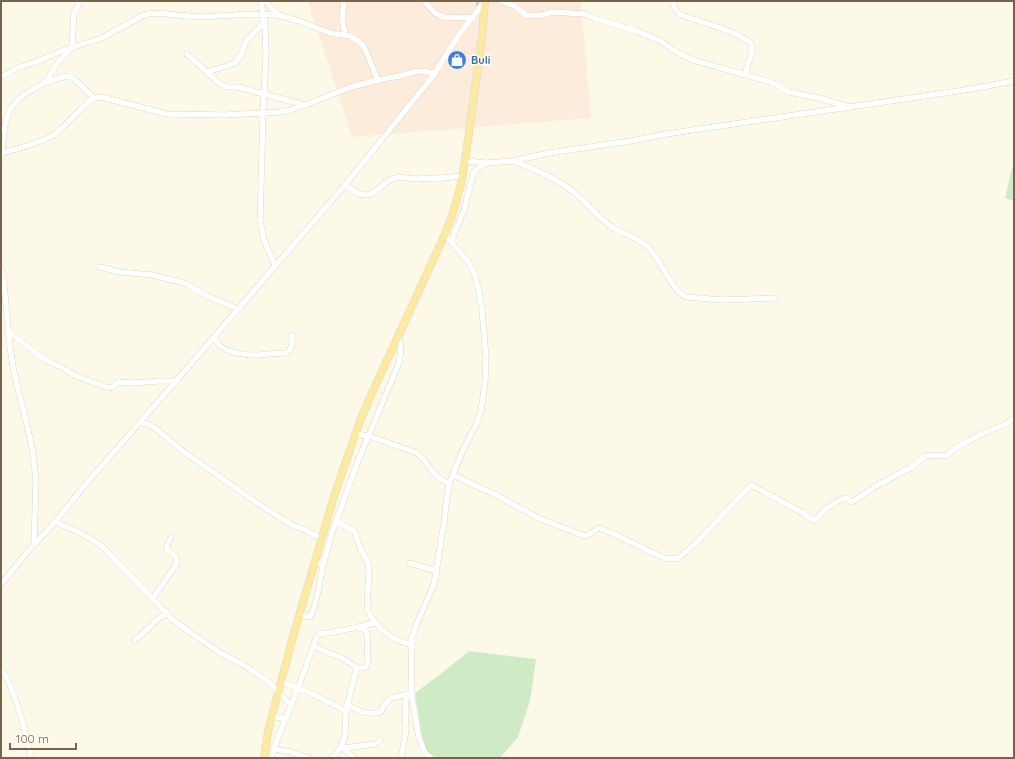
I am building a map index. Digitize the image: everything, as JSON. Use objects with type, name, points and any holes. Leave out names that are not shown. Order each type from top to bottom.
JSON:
[{"type":"main road","points":[[264,758],[268,732],[278,692],[335,493],[370,399],[445,234],[454,209],[463,176],[480,53],[485,1]]},
{"type":"street","points":[[45,82],[58,62],[72,47],[74,14],[80,1]]},
{"type":"street","points":[[261,1],[266,55],[260,221],[264,240],[275,265]]},
{"type":"street","points":[[265,1],[276,15]]},
{"type":"street","points":[[344,1],[342,18],[344,35]]},
{"type":"street","points":[[424,1],[436,13],[443,17],[473,18]]},
{"type":"street","points":[[1,584],[344,185],[435,73],[460,34],[485,1]]},
{"type":"street","points":[[501,1],[518,8],[529,16],[542,16],[553,12],[584,14],[637,31],[660,41],[680,54],[693,60],[771,82],[789,92],[819,98],[852,108]]},
{"type":"street","points":[[672,1],[677,13],[730,32],[751,43],[752,50],[746,68],[746,75]]},
{"type":"street","points":[[1,77],[17,68],[72,47],[102,38],[148,14],[200,17],[263,14],[276,15],[299,21],[330,33],[354,37],[364,47],[378,80]]},
{"type":"street","points":[[207,72],[230,66],[234,63],[241,55],[246,41],[268,16],[276,15]]},
{"type":"street","points":[[187,54],[220,84],[227,87],[238,87],[305,105]]},
{"type":"street","points":[[94,98],[71,76],[65,76],[45,82],[24,95],[10,110],[5,128],[1,155],[50,137],[87,103],[97,97],[174,115],[263,113],[288,111],[351,87],[378,80],[418,71],[435,73]]},
{"type":"street","points":[[465,161],[486,163],[512,161],[548,153],[637,140],[666,134],[852,108],[1014,81]]},
{"type":"street","points":[[512,161],[545,175],[563,185],[612,226],[650,248],[682,296],[689,298],[722,300],[775,298]]},
{"type":"street","points":[[453,245],[453,237],[464,210],[473,174],[477,168],[486,163]]},
{"type":"street","points":[[344,185],[360,194],[365,195],[374,192],[386,182],[397,177],[416,179],[463,176]]},
{"type":"street","points":[[431,758],[425,753],[419,738],[410,693],[411,637],[434,584],[449,484],[462,452],[476,425],[483,401],[486,369],[482,309],[474,273],[468,261],[445,234]]},
{"type":"street","points":[[100,267],[120,272],[152,275],[181,282],[207,296],[238,309]]},
{"type":"street","points":[[1,269],[14,373],[28,425],[33,453],[36,480],[34,545]]},
{"type":"street","points":[[8,331],[48,361],[76,376],[108,388],[113,387],[118,382],[132,383],[176,381]]},
{"type":"street","points":[[215,336],[217,342],[226,349],[238,353],[255,355],[288,352],[292,344],[292,335]]},
{"type":"street","points":[[299,615],[310,617],[312,614],[323,565],[336,522],[358,461],[399,364],[401,342],[398,336]]},
{"type":"street","points":[[452,475],[538,518],[585,536],[599,528],[665,558],[677,559],[695,544],[751,485],[803,513],[814,521],[827,508],[838,501],[846,498],[851,502],[854,501],[876,486],[910,468],[925,456],[947,455],[956,448],[976,437],[1006,424],[1014,418]]},
{"type":"street","points":[[140,422],[155,428],[184,452],[262,507],[274,513],[292,526],[303,529],[321,538]]},
{"type":"street","points":[[356,434],[369,436],[417,453],[432,471],[449,484]]},
{"type":"street","points":[[55,522],[85,535],[98,543],[172,619],[222,654],[262,677],[291,705]]},
{"type":"street","points":[[336,522],[356,533],[361,550],[368,562],[367,610],[375,623],[391,636],[411,645]]},
{"type":"street","points":[[153,598],[177,563],[175,556],[168,551],[166,547],[171,538]]},
{"type":"street","points":[[314,562],[323,565]]},
{"type":"street","points":[[410,563],[437,571]]},
{"type":"street","points":[[135,640],[159,618],[167,613]]},
{"type":"street","points":[[272,758],[274,749],[319,634],[375,623]]},
{"type":"street","points":[[314,646],[340,657],[358,668],[366,667],[368,661],[367,634],[365,630],[357,627]]},
{"type":"street","points":[[1,668],[8,678],[14,694],[31,758]]},
{"type":"street","points":[[331,758],[343,746],[347,705],[356,670],[358,668]]},
{"type":"street","points":[[281,682],[313,694],[346,711]]},
{"type":"street","points":[[347,705],[362,712],[378,713],[381,712],[384,704],[391,698],[410,693]]},
{"type":"street","points":[[401,758],[405,741],[406,698],[410,693]]},
{"type":"street","points":[[272,716],[286,719]]},
{"type":"street","points":[[343,746],[375,744],[380,740]]},
{"type":"street","points":[[343,746],[354,758]]},
{"type":"street","points":[[274,749],[291,752],[308,758]]},
{"type":"shaded area","name":"Buli","points":[[308,1],[581,1],[591,118],[352,137]]},
{"type":"green space","points":[[1014,160],[1014,201],[1005,198]]},
{"type":"green space","points":[[469,651],[536,659],[530,701],[518,737],[500,758],[436,758],[425,749],[415,693]]},
{"type":"waterway","points":[[477,5],[478,1]]},
{"type":"place","name":"Buli","points":[[457,60]]}]
